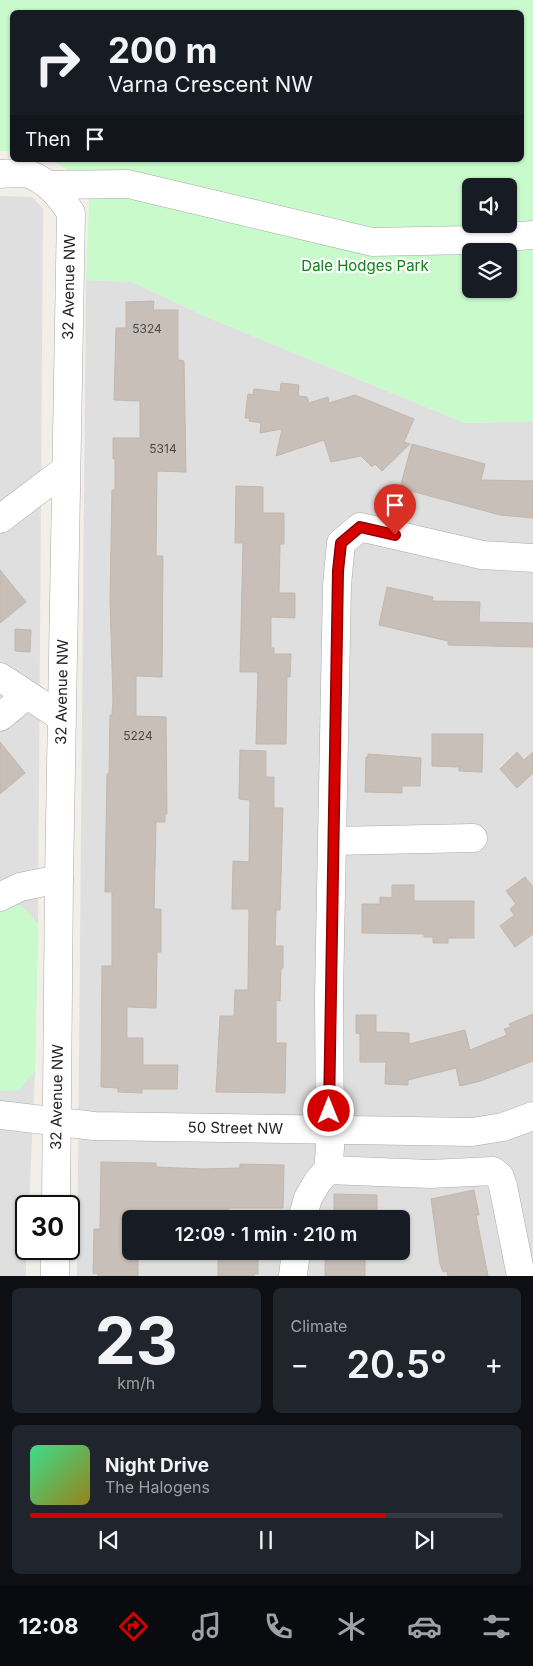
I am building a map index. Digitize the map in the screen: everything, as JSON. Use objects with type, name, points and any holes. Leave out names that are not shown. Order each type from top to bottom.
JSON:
[{"type":"street","points":[[0,174],[27,174],[48,185],[128,184],[372,242],[470,240],[533,235]]},
{"type":"street","name":"32 Avenue NW","points":[[48,185],[62,198],[71,213],[65,470],[56,1195]]},
{"type":"street","points":[[0,519],[65,470]]},
{"type":"street","points":[[305,1210],[308,1198],[318,1181],[328,1170],[337,585],[341,543],[360,527],[482,555],[533,558]]},
{"type":"street","points":[[0,677],[62,717]]},
{"type":"street","points":[[0,717],[27,695]]},
{"type":"street","points":[[333,841],[473,838]]},
{"type":"street","points":[[0,897],[20,887],[59,879]]},
{"type":"street","name":"50 Street NW","points":[[0,1115],[57,1122],[181,1129],[472,1132],[532,1124]]},
{"type":"street","points":[[328,1170],[430,1174],[493,1171],[500,1177],[503,1186],[521,1276]]},
{"type":"street","points":[[54,1276],[55,1260]]},
{"type":"street","points":[[293,1276],[295,1260]]},
{"type":"shaded area","points":[[0,196],[32,197],[43,209],[38,924],[35,1071],[29,1195],[15,1195],[15,1260],[26,1260],[26,1276],[0,1276]]},
{"type":"shaded area","points":[[86,280],[132,282],[209,318],[465,423],[533,421],[533,1276],[77,1276],[77,1260],[80,1260],[80,1195],[78,1195]]},
{"type":"green space","name":"Dale Hodges Park","points":[[0,0],[533,0],[533,421],[465,423],[209,318],[132,282],[86,280],[89,202],[80,177],[55,162],[524,162],[524,10],[10,10],[10,151],[0,151]]},
{"type":"green space","points":[[15,903],[25,909],[38,924],[35,1071],[19,1090],[0,1091],[0,909]]},
{"type":"building","points":[[154,301],[153,310],[178,310],[178,360],[184,361],[186,472],[157,471],[156,556],[163,556],[162,677],[136,676],[136,716],[166,717],[167,814],[165,814],[165,822],[156,822],[154,909],[161,909],[161,952],[157,952],[156,1008],[127,1007],[127,1038],[143,1038],[143,1065],[178,1065],[177,1089],[142,1089],[142,1093],[118,1092],[118,1088],[101,1087],[102,966],[112,966],[112,892],[105,892],[107,774],[109,774],[110,715],[112,715],[113,700],[110,599],[112,490],[115,490],[113,438],[140,438],[140,401],[114,400],[116,328],[126,328],[126,302]]},
{"type":"building","points":[[281,383],[299,385],[298,396],[307,397],[309,403],[328,397],[329,403],[355,395],[414,419],[404,442],[410,444],[382,471],[375,464],[372,467],[361,456],[331,462],[324,440],[276,456],[282,429],[260,433],[261,423],[249,421],[250,418],[245,418],[248,394],[253,395],[254,389],[280,392]]},
{"type":"building","points":[[412,444],[485,464],[481,480],[533,481],[533,518],[500,515],[400,488]]},
{"type":"building","points":[[236,486],[263,487],[263,513],[284,513],[284,544],[280,544],[279,593],[295,593],[295,618],[271,617],[271,648],[274,648],[274,654],[291,654],[290,677],[287,677],[286,744],[256,744],[258,672],[240,672],[243,543],[235,543]]},
{"type":"building","points":[[0,570],[26,602],[0,623]]},
{"type":"building","points":[[387,587],[433,597],[432,601],[480,602],[479,622],[533,623],[533,647],[448,645],[448,641],[379,625]]},
{"type":"building","points":[[15,629],[31,630],[30,652],[15,651]]},
{"type":"building","points":[[432,734],[483,734],[482,772],[459,771],[459,767],[432,766]]},
{"type":"building","points":[[0,742],[25,773],[0,794]]},
{"type":"building","points":[[240,750],[266,751],[266,777],[274,777],[274,808],[283,808],[280,910],[276,910],[275,946],[283,946],[280,1001],[276,1000],[276,1043],[286,1043],[285,1093],[216,1092],[220,1016],[234,1016],[235,990],[248,990],[249,909],[232,909],[233,861],[249,862],[250,800],[239,799]]},
{"type":"building","points":[[517,752],[524,760],[533,752],[533,773],[517,788],[500,769]]},
{"type":"building","points":[[368,754],[421,758],[420,786],[402,786],[402,793],[365,792],[366,757],[368,757]]},
{"type":"building","points":[[525,877],[533,887],[533,934],[515,947],[500,926],[514,915],[510,909],[516,904],[506,891]]},
{"type":"building","points":[[392,885],[414,885],[414,901],[474,901],[474,938],[448,938],[448,943],[433,943],[433,937],[424,937],[424,934],[362,933],[362,904],[380,904],[380,897],[392,898]]},
{"type":"building","points":[[533,1014],[533,1061],[481,1081],[460,1086],[456,1068],[408,1080],[408,1085],[385,1084],[386,1062],[360,1062],[360,1034],[356,1033],[356,1015],[376,1015],[376,1032],[409,1033],[409,1044],[465,1030],[470,1050],[507,1035],[504,1029],[511,1027],[509,1024]]},
{"type":"building","points":[[101,1162],[156,1163],[156,1167],[204,1169],[240,1168],[240,1164],[284,1165],[283,1208],[122,1210],[122,1260],[138,1260],[138,1276],[98,1276],[98,1274],[93,1273],[94,1229],[100,1229]]},
{"type":"building","points":[[474,1190],[479,1215],[476,1215],[488,1276],[448,1276],[447,1271],[443,1272],[440,1264],[431,1199]]},
{"type":"building","points":[[334,1194],[377,1195],[377,1210],[334,1210]]},
{"type":"building","points":[[218,1260],[258,1260],[258,1274],[254,1274],[254,1276],[218,1276]]},
{"type":"building","points":[[325,1260],[365,1260],[365,1276],[325,1276]]},
{"type":"route","points":[[329,1111],[329,994],[337,585],[341,543],[360,527],[395,535]]}]
